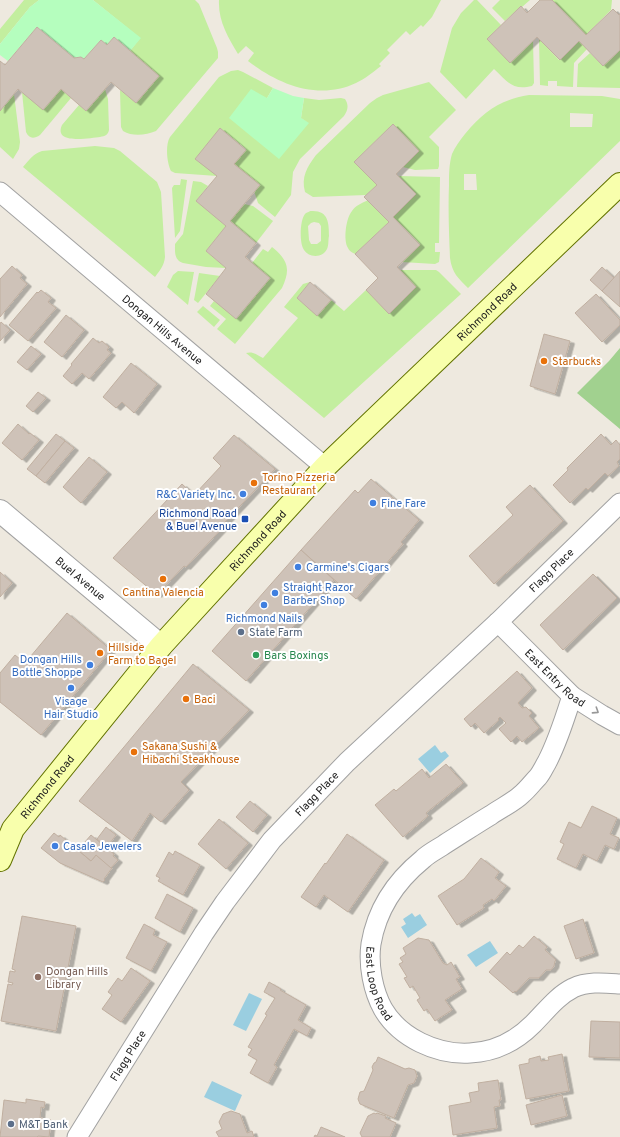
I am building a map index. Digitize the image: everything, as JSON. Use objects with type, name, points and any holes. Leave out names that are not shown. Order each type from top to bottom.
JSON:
[{"type":"main road","name":"Richmond Road","points":[[0,860],[13,829],[161,646],[325,467],[620,184]]},
{"type":"street","name":"Dongan Hills Avenue","points":[[0,192],[325,467]]},
{"type":"street","name":"Flagg Place","points":[[77,1137],[204,933],[225,902],[272,840],[347,762],[498,622],[620,503]]},
{"type":"street","name":"Buel Avenue","points":[[0,511],[161,646]]},
{"type":"street","name":"East Entry Road","points":[[498,622],[572,696],[620,725]]},
{"type":"street","name":"East Loop Road","points":[[572,696],[564,723],[552,752],[540,774],[522,795],[424,858],[401,879],[389,896],[380,913],[370,949],[371,966],[380,1003],[388,1018],[402,1032],[416,1040],[431,1047],[449,1052],[470,1053],[505,1045],[520,1036],[558,999],[573,988],[584,984],[620,984]]},
{"type":"green space","points":[[24,0],[39,0],[30,7],[0,44],[0,29]]},
{"type":"green space","points":[[39,0],[93,0],[141,38],[130,51],[114,37],[107,45],[101,40],[84,59],[81,57],[74,58],[37,27],[8,61],[0,55],[0,44],[30,7]]},
{"type":"green space","points":[[93,0],[195,0],[199,4],[217,48],[218,58],[156,131],[148,134],[135,135],[123,131],[121,127],[120,90],[136,103],[159,76],[130,51],[140,38]]},
{"type":"green space","points":[[219,0],[441,0],[432,17],[423,27],[421,25],[410,35],[406,31],[387,50],[390,53],[379,64],[381,66],[366,77],[356,83],[342,88],[313,90],[285,83],[272,77],[248,61],[254,53],[246,46],[238,54],[227,35],[222,22]]},
{"type":"green space","points":[[474,0],[477,0],[501,25],[487,39],[510,63],[533,40],[534,83],[532,86],[519,87],[510,84],[494,69],[466,99],[440,72],[452,28],[461,13]]},
{"type":"green space","points":[[500,0],[530,0],[505,21],[492,8]]},
{"type":"green space","points":[[552,0],[612,0],[611,10],[586,35]]},
{"type":"green space","points":[[539,39],[559,60],[579,41],[587,49],[574,63],[573,87],[557,86],[557,81],[548,81],[548,86],[540,85]]},
{"type":"green space","points":[[620,50],[620,88],[577,87],[578,64],[590,53],[603,66]]},
{"type":"green space","points":[[238,70],[273,88],[267,98],[309,123],[301,118],[304,98],[319,100],[341,98],[345,99],[347,103],[347,110],[344,116],[300,159],[293,172],[291,195],[275,217],[258,203],[254,191],[259,185],[234,164],[246,149],[221,129],[196,158],[217,176],[175,173],[171,171],[168,163],[167,145],[170,137],[219,77],[231,71]]},
{"type":"green space","points":[[429,82],[456,110],[429,137],[439,147],[438,169],[415,170],[403,167],[419,151],[393,124],[354,162],[377,185],[366,195],[313,197],[305,192],[304,177],[316,155],[370,103],[383,95]]},
{"type":"green space","points":[[273,88],[293,96],[304,98],[301,118],[309,123],[279,159],[229,118],[251,89],[267,98]]},
{"type":"green space","points":[[61,89],[71,98],[40,135],[34,138],[30,137],[26,132],[22,92]]},
{"type":"green space","points":[[105,89],[108,99],[109,132],[105,136],[81,139],[67,138],[63,135],[61,131],[62,125],[79,105],[86,111]]},
{"type":"green space","points":[[14,94],[20,142],[19,149],[13,159],[0,147],[0,111]]},
{"type":"green space","points":[[529,95],[602,96],[620,99],[620,141],[468,288],[458,278],[450,258],[449,170],[452,154],[465,134],[486,113],[501,103]],"holes":[[[570,113],[593,114],[592,127],[570,127]],[[464,174],[476,174],[477,190],[464,190]]]},
{"type":"green space","points":[[95,146],[114,148],[120,151],[157,182],[161,192],[165,257],[163,265],[155,277],[23,167],[29,160],[42,151]]},
{"type":"green space","points":[[399,176],[440,177],[439,243],[435,243],[435,252],[440,252],[439,262],[435,264],[402,262],[420,244],[393,217],[416,194]]},
{"type":"green space","points":[[181,179],[187,180],[180,231],[175,238],[172,188],[174,185],[180,185]]},
{"type":"green space","points":[[193,181],[201,182],[208,186],[196,201],[226,226],[206,251],[226,268],[206,267],[183,263],[178,260],[175,253],[175,244],[183,234]]},
{"type":"green space","points":[[368,200],[389,222],[355,254],[349,250],[346,244],[345,235],[348,219],[353,209]]},
{"type":"green space","points":[[244,204],[253,206],[273,221],[256,243],[230,221]]},
{"type":"green space","points":[[310,211],[317,211],[324,215],[329,226],[328,247],[325,252],[316,256],[306,253],[301,242],[303,217]],"holes":[[[314,222],[319,223],[321,226],[321,241],[317,244],[311,244],[309,240],[308,226]]]},
{"type":"green space","points":[[272,247],[282,256],[285,261],[287,270],[285,281],[282,288],[235,344],[217,329],[226,319],[210,306],[214,301],[236,318],[252,263],[263,249],[268,252]]},
{"type":"green space","points":[[399,270],[436,270],[461,294],[324,418],[246,353],[253,353],[263,358],[298,318],[284,307],[303,284],[310,282],[297,298],[317,315],[331,300],[344,311],[366,290],[389,313],[416,287]]},
{"type":"green space","points":[[178,271],[194,272],[188,305],[167,287],[173,275]]},
{"type":"green space","points":[[199,273],[220,276],[198,303],[194,300]]},
{"type":"green space","points":[[203,306],[220,320],[214,327],[197,312]]},
{"type":"green space","points":[[620,348],[620,429],[577,393]]},
{"type":"water","points":[[435,745],[441,753],[445,751],[449,756],[430,773],[418,759]]},
{"type":"water","points":[[412,913],[415,917],[420,914],[427,925],[408,938],[401,927],[406,924],[403,919]]},
{"type":"water","points":[[490,941],[498,953],[476,967],[467,955]]},
{"type":"water","points":[[249,993],[262,999],[246,1031],[233,1025]]},
{"type":"water","points":[[212,1081],[242,1095],[235,1111],[204,1097]]},
{"type":"building","points":[[540,0],[552,0],[586,35],[613,9],[619,15],[620,14],[620,50],[603,66],[579,41],[560,60],[537,37],[510,63],[487,39],[521,6],[527,13]]},
{"type":"building","points":[[37,27],[74,58],[81,57],[84,59],[101,40],[107,45],[114,37],[159,76],[136,103],[111,82],[86,111],[61,89],[43,110],[18,89],[0,111],[0,61],[5,65]]},
{"type":"building","points":[[393,124],[419,151],[396,174],[416,194],[393,217],[420,245],[397,267],[416,287],[389,314],[366,290],[378,278],[355,254],[389,222],[364,197],[377,185],[354,162]]},
{"type":"building","points":[[220,128],[246,150],[234,164],[260,185],[230,221],[256,243],[245,257],[270,278],[236,319],[206,294],[226,268],[206,251],[226,226],[196,201],[217,176],[195,159]]},
{"type":"building","points":[[12,266],[22,275],[20,278],[27,284],[0,317],[0,279]]},
{"type":"building","points":[[602,267],[614,278],[602,291],[590,280]]},
{"type":"building","points":[[620,271],[620,307],[602,291]]},
{"type":"building","points":[[310,282],[331,300],[317,316],[297,298]]},
{"type":"building","points":[[41,290],[51,298],[48,302],[56,308],[28,341],[9,325],[37,292],[38,293]]},
{"type":"building","points":[[596,294],[620,320],[620,325],[602,342],[575,313]]},
{"type":"building","points":[[66,315],[84,330],[62,357],[44,342]]},
{"type":"building","points":[[1,322],[10,330],[0,341],[0,324]]},
{"type":"building","points":[[544,334],[570,341],[555,394],[530,386]]},
{"type":"building","points":[[93,338],[99,343],[102,341],[109,347],[107,350],[111,353],[89,379],[82,373],[72,384],[63,376]]},
{"type":"building","points":[[31,346],[41,354],[27,370],[17,362]]},
{"type":"building","points":[[131,363],[157,384],[134,413],[122,402],[116,408],[103,397]]},
{"type":"building","points":[[38,392],[46,398],[33,412],[26,406]]},
{"type":"building","points":[[18,424],[29,434],[30,433],[39,440],[22,460],[2,443]]},
{"type":"building","points":[[56,434],[65,441],[36,476],[27,469]]},
{"type":"building","points":[[601,434],[611,445],[616,440],[620,445],[620,459],[617,462],[619,466],[608,476],[605,473],[588,490],[586,488],[570,503],[553,485],[568,470],[567,468]]},
{"type":"building","points":[[234,435],[275,469],[225,522],[227,523],[186,567],[184,566],[157,595],[113,558],[182,484],[194,495],[221,466],[213,458]]},
{"type":"building","points":[[65,441],[74,448],[45,483],[36,476]]},
{"type":"building","points":[[89,457],[107,472],[81,503],[63,487]]},
{"type":"building","points":[[371,479],[419,520],[401,542],[403,544],[356,599],[301,550],[355,490],[358,493]]},
{"type":"building","points":[[530,485],[563,521],[494,584],[469,556],[513,515],[506,507]]},
{"type":"building","points":[[301,550],[334,580],[246,681],[212,651]]},
{"type":"building","points":[[0,572],[12,583],[0,597]]},
{"type":"building","points":[[593,574],[617,598],[563,650],[540,625]]},
{"type":"building","points":[[67,613],[111,650],[41,735],[0,702],[0,673],[15,655],[25,663]]},
{"type":"building","points":[[193,664],[249,710],[181,782],[189,790],[161,822],[150,813],[132,841],[79,801]]},
{"type":"building","points":[[517,671],[532,688],[518,703],[522,708],[526,707],[532,713],[529,716],[539,728],[522,742],[517,736],[511,742],[499,729],[506,723],[500,717],[498,719],[499,720],[484,733],[475,723],[471,727],[464,719]]},
{"type":"building","points":[[446,764],[463,783],[426,813],[428,816],[403,837],[375,805],[394,789],[396,791],[422,769],[429,778]]},
{"type":"building","points":[[250,801],[267,815],[253,832],[236,817]]},
{"type":"building","points":[[592,806],[617,818],[610,834],[619,838],[614,849],[605,845],[597,861],[583,854],[576,868],[557,859],[564,844],[560,842],[569,822],[581,828]]},
{"type":"building","points":[[219,819],[248,843],[226,869],[198,844]]},
{"type":"building","points":[[106,827],[116,835],[110,843],[112,845],[109,849],[97,839]]},
{"type":"building","points":[[54,833],[59,837],[60,835],[91,861],[96,855],[112,868],[104,879],[105,880],[103,882],[60,863],[41,848]]},
{"type":"building","points":[[347,834],[384,860],[348,912],[324,895],[316,907],[301,897]]},
{"type":"building","points":[[91,835],[114,854],[113,856],[118,860],[111,868],[96,855],[91,861],[78,850]]},
{"type":"building","points":[[175,851],[200,865],[183,895],[158,881],[160,878],[156,876],[169,852],[173,855]]},
{"type":"building","points":[[481,858],[499,872],[495,878],[506,886],[494,901],[492,899],[483,905],[484,908],[457,925],[438,896],[464,879]]},
{"type":"building","points":[[167,894],[193,908],[180,932],[155,918]]},
{"type":"building","name":"Dongan Hills Library","points":[[22,916],[76,926],[56,1031],[1,1021],[8,984],[12,985],[13,983],[8,982],[10,971],[15,972],[15,970],[12,969]]},
{"type":"building","points":[[583,919],[594,953],[576,959],[564,926]]},
{"type":"building","points":[[144,924],[155,930],[153,935],[167,942],[151,971],[126,958]]},
{"type":"building","points":[[534,936],[547,947],[545,950],[556,960],[554,966],[551,970],[546,970],[539,978],[529,978],[516,992],[515,991],[513,993],[489,972],[507,952],[510,955],[519,945],[523,948]]},
{"type":"building","points":[[418,938],[429,940],[443,963],[447,965],[451,962],[460,977],[456,979],[462,989],[445,1000],[452,1010],[435,1021],[427,1009],[424,1011],[417,1000],[420,998],[413,986],[410,988],[404,978],[407,977],[399,964],[403,962],[400,958],[406,954],[403,948]]},
{"type":"building","points":[[131,968],[150,981],[121,1022],[102,1009],[112,995],[108,992],[118,978],[122,981]]},
{"type":"building","points":[[269,982],[306,1005],[298,1020],[311,1028],[307,1036],[294,1029],[274,1065],[277,1067],[268,1083],[250,1073],[257,1060],[248,1055],[252,1049],[248,1047],[275,998],[264,992]]},
{"type":"building","points":[[591,1021],[620,1022],[620,1058],[589,1057]]},
{"type":"building","points":[[562,1054],[569,1091],[526,1099],[519,1065],[529,1063],[529,1059],[540,1056],[541,1061],[549,1060],[548,1057]]},
{"type":"building","points":[[378,1057],[405,1069],[409,1068],[415,1070],[417,1076],[414,1083],[408,1085],[394,1118],[360,1104],[358,1099],[360,1092],[364,1091],[373,1070],[372,1067]]},
{"type":"building","points":[[498,1080],[501,1100],[499,1100],[500,1106],[494,1107],[497,1128],[453,1135],[449,1106],[471,1102],[469,1093],[479,1091],[478,1083]]},
{"type":"building","points":[[562,1095],[567,1116],[531,1125],[526,1105]]},
{"type":"building","points":[[26,1099],[45,1102],[44,1108],[41,1107],[40,1118],[51,1120],[49,1137],[0,1137],[4,1100],[26,1103]]},
{"type":"building","points":[[231,1111],[240,1114],[247,1133],[252,1131],[254,1137],[219,1137],[216,1132],[222,1129],[219,1122],[223,1114]]},
{"type":"building","points":[[374,1113],[386,1116],[385,1118],[396,1123],[390,1137],[362,1137],[360,1133],[368,1116]]},
{"type":"building","points":[[321,1127],[345,1137],[314,1137],[315,1135],[317,1136]]},
{"type":"place","name":"Starbucks","points":[[544,361]]},
{"type":"place","name":"Torino Pizzeria Restaurant","points":[[254,483]]},
{"type":"place","name":"R&C Variety Inc.","points":[[243,494]]},
{"type":"place","name":"Fine Fare","points":[[373,503]]},
{"type":"place","name":"Richmond Road & Buel Avenue","points":[[245,519]]},
{"type":"place","name":"Carmine's Cigars","points":[[298,567]]},
{"type":"place","name":"Cantina Valencia","points":[[163,579]]},
{"type":"place","name":"Straight Razor Barber Shop","points":[[275,593]]},
{"type":"place","name":"Richmond Nails","points":[[264,605]]},
{"type":"place","name":"State Farm","points":[[241,632]]},
{"type":"place","name":"Hillside Farm to Bagel","points":[[100,653]]},
{"type":"place","name":"Bars Boxings","points":[[256,655]]},
{"type":"place","name":"Dongan Hills Bottle Shoppe","points":[[90,665]]},
{"type":"place","name":"Visage Hair Studio","points":[[71,688]]},
{"type":"place","name":"Baci","points":[[186,699]]},
{"type":"place","name":"Sakana Sushi & Hibachi Steakhouse","points":[[134,752]]},
{"type":"place","name":"Casale Jewelers","points":[[55,846]]},
{"type":"place","name":"Dongan Hills Library","points":[[38,977]]},
{"type":"place","name":"M&T Bank","points":[[11,1124]]}]
